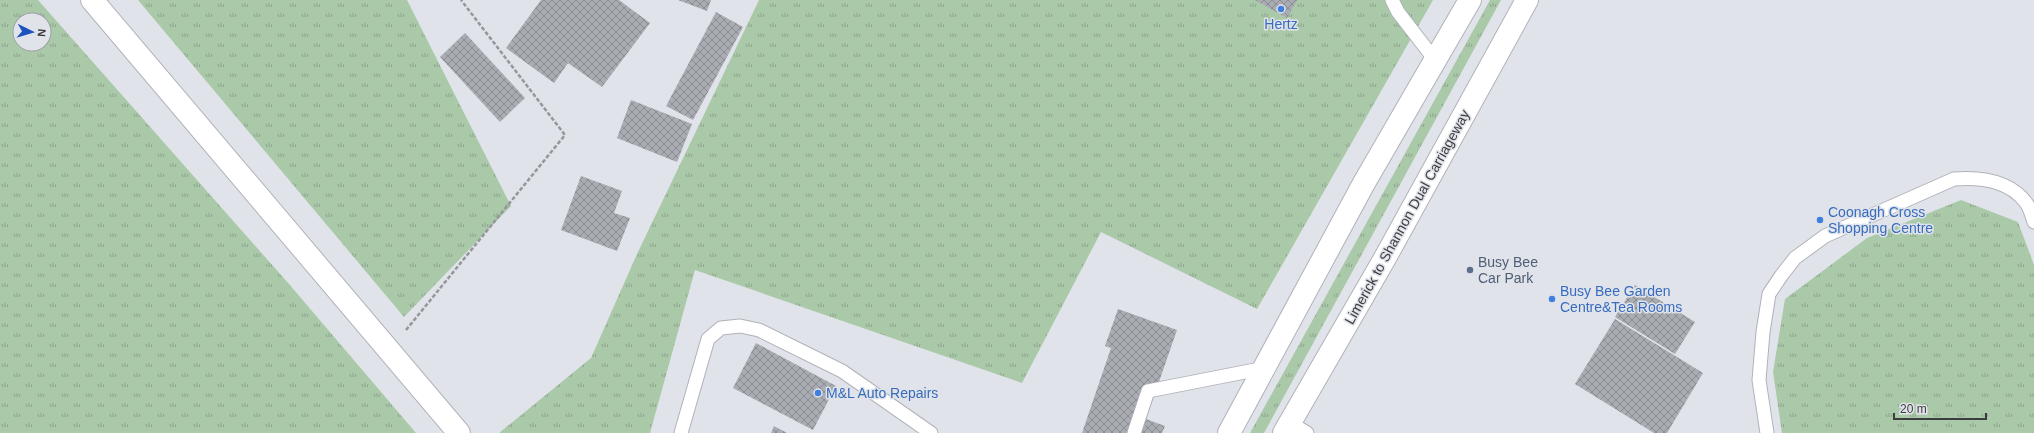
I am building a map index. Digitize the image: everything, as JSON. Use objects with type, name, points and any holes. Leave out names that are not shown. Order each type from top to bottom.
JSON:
[{"type":"main road","points":[[92,0],[459,433]]},
{"type":"main road","points":[[1229,433],[1364,183],[1470,0]]},
{"type":"main road","name":"Limerick to Shannon Dual Carriageway","points":[[1293,429],[1382,264],[1528,0]]},
{"type":"lane","points":[[1392,0],[1398,12],[1435,60]]},
{"type":"lane","points":[[1767,433],[1759,380],[1762,332],[1769,294],[1795,258],[1825,236],[1954,179],[1972,177],[1992,180],[2010,188],[2027,205],[2034,222]]},
{"type":"lane","points":[[681,433],[708,339],[721,328],[740,326],[759,330],[842,371],[931,433]]},
{"type":"lane","points":[[1134,433],[1148,391],[1265,368]]},
{"type":"path","points":[[389,350],[565,135],[461,0]]},
{"type":"green space","points":[[0,0],[38,0],[49,12],[12,12],[12,52],[52,52],[52,16],[289,284],[416,433],[0,433]]},
{"type":"green space","points":[[138,0],[407,0],[511,206],[404,317]]},
{"type":"green space","points":[[759,0],[1433,0],[1257,309],[1101,232],[1022,383],[695,270],[650,433],[499,433],[591,358],[637,254]]},
{"type":"green space","points":[[1490,0],[1501,0],[1264,433],[1250,433]]},
{"type":"green space","points":[[1961,200],[2018,222],[2034,265],[2034,433],[1782,433],[1773,372],[1785,299],[1867,238]]},
{"type":"building","points":[[541,0],[619,0],[650,23],[602,87],[568,63],[554,83],[506,48]]},
{"type":"building","points":[[678,0],[711,0],[707,11]]},
{"type":"building","name":"Hertz","points":[[1255,0],[1297,0],[1287,18]]},
{"type":"building","points":[[716,12],[743,27],[693,120],[666,106]]},
{"type":"building","points":[[465,33],[525,98],[500,122],[440,57]]},
{"type":"building","points":[[631,100],[692,124],[677,162],[617,138]]},
{"type":"building","points":[[581,176],[622,191],[614,213],[630,218],[617,251],[561,230]]},
{"type":"building","points":[[1635,285],[1695,322],[1675,354],[1615,317]]},
{"type":"building","points":[[1118,309],[1177,330],[1146,419],[1165,426],[1162,433],[1082,433],[1111,348],[1105,346]]},
{"type":"building","points":[[1615,319],[1703,373],[1667,433],[1654,433],[1575,384]]},
{"type":"building","points":[[756,343],[836,386],[813,430],[733,388]]},
{"type":"building","points":[[774,426],[787,433],[771,433]]},
{"type":"place","name":"Hertz","points":[[1281,9]]},
{"type":"place","name":"Coonagh Cross Shopping Centre","points":[[1820,220]]},
{"type":"place","name":"Busy Bee Car Park","points":[[1470,270]]},
{"type":"place","name":"Busy Bee Garden Centre&Tea Rooms","points":[[1552,299]]},
{"type":"place","name":"M&L Auto Repairs","points":[[818,393]]}]
